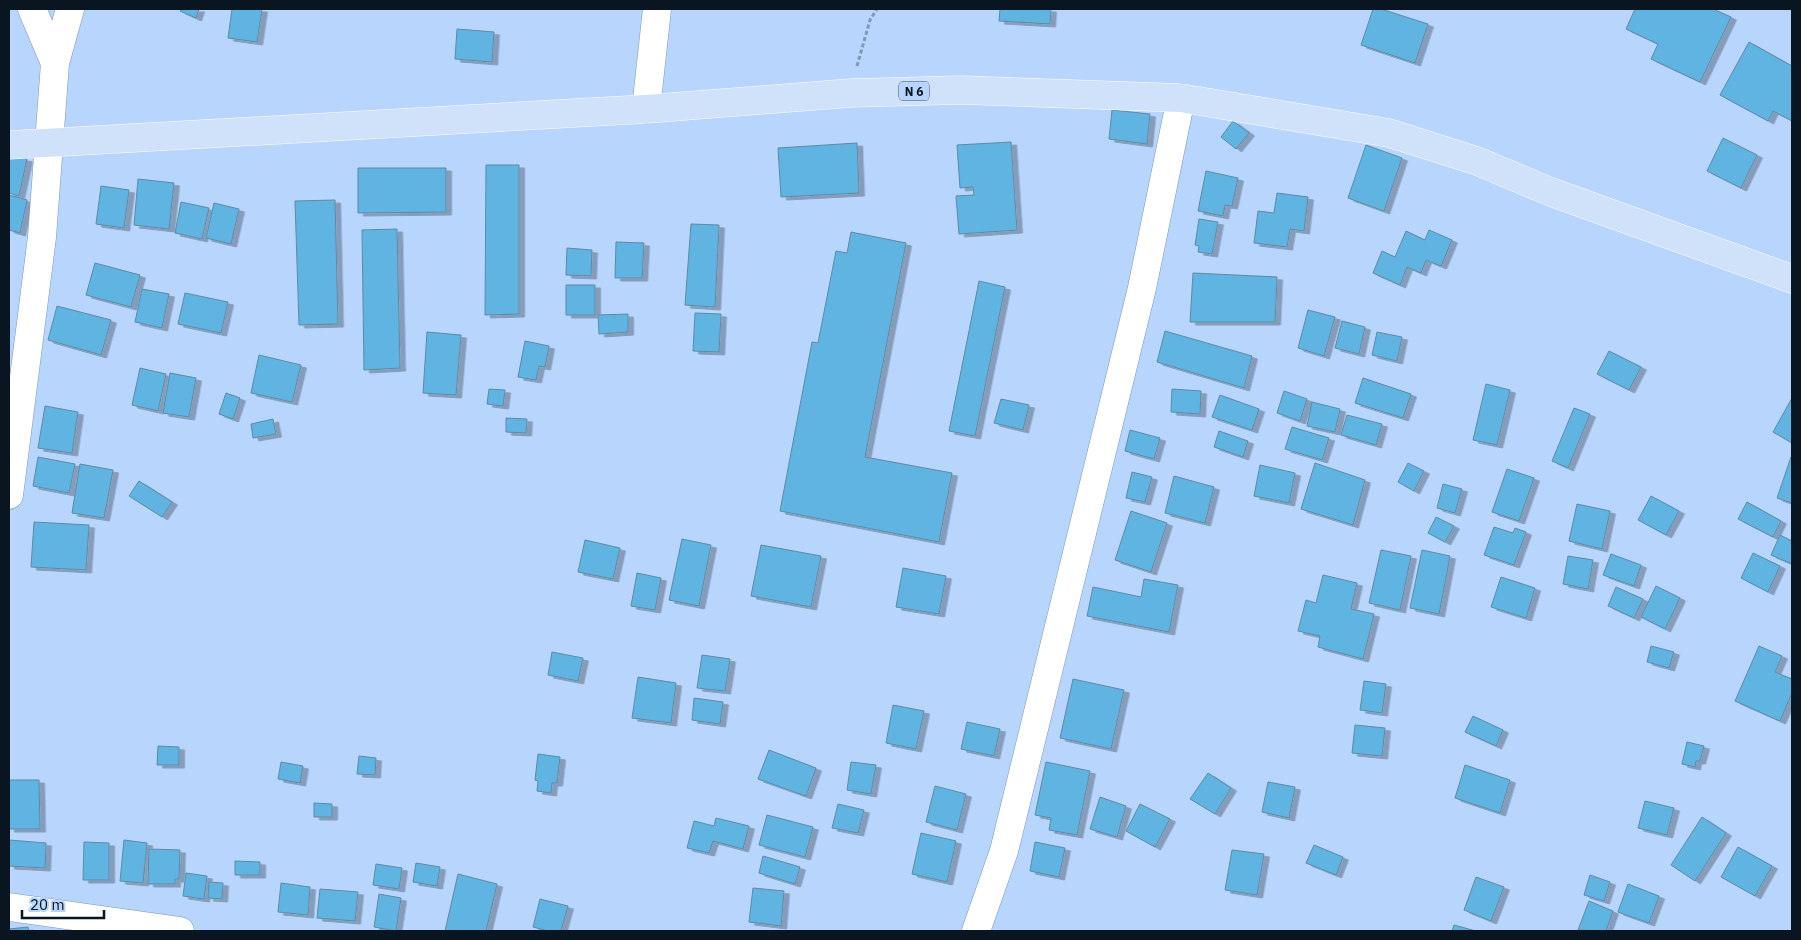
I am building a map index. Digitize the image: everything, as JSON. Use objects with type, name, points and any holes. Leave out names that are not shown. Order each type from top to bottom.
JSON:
[{"type":"main road","name":"N 6","points":[[9,145],[646,109],[851,93],[961,90],[1181,98],[1389,134],[1477,161],[1551,192],[1792,279]]},
{"type":"street","points":[[32,9],[56,63]]},
{"type":"street","points":[[9,495],[42,237],[56,63],[70,9]]},
{"type":"street","points":[[646,109],[657,9]]},
{"type":"street","points":[[976,931],[1004,850],[1142,288],[1181,98]]},
{"type":"street","points":[[9,907],[180,931]]},
{"type":"path","points":[[851,93],[870,20],[877,9]]},
{"type":"building","points":[[181,9],[199,9],[196,18],[180,11]]},
{"type":"building","points":[[232,9],[262,9],[257,42],[228,38]]},
{"type":"building","points":[[1000,9],[1051,9],[1050,24],[999,21]]},
{"type":"building","points":[[1373,9],[1381,9],[1428,24],[1415,63],[1361,45]]},
{"type":"building","points":[[1635,9],[1713,9],[1731,17],[1700,82],[1651,59],[1658,44],[1626,29]]},
{"type":"building","points":[[457,29],[494,32],[492,62],[455,59]]},
{"type":"building","points":[[1749,42],[1792,66],[1792,121],[1773,111],[1768,121],[1720,95]]},
{"type":"building","points":[[1112,110],[1150,114],[1147,144],[1109,139]]},
{"type":"building","points":[[1233,121],[1249,133],[1236,149],[1221,137]]},
{"type":"building","points":[[1723,138],[1757,155],[1741,188],[1707,171]]},
{"type":"building","points":[[1011,142],[1017,230],[959,234],[956,196],[974,195],[973,187],[960,188],[957,145]]},
{"type":"building","points":[[857,143],[859,193],[781,197],[778,148]]},
{"type":"building","points":[[1366,145],[1402,158],[1384,211],[1348,198]]},
{"type":"building","points":[[9,155],[27,159],[19,196],[9,193]]},
{"type":"building","points":[[486,165],[519,165],[519,314],[485,315]]},
{"type":"building","points":[[358,168],[446,168],[446,212],[358,213]]},
{"type":"building","points":[[1206,171],[1238,178],[1232,206],[1225,205],[1223,216],[1198,211]]},
{"type":"building","points":[[138,179],[174,183],[169,229],[134,225]]},
{"type":"building","points":[[101,186],[129,190],[124,228],[96,224]]},
{"type":"building","points":[[1277,193],[1308,197],[1304,231],[1290,229],[1287,247],[1254,243],[1258,211],[1274,213]]},
{"type":"building","points":[[9,195],[27,200],[20,233],[9,230]]},
{"type":"building","points":[[335,200],[338,324],[299,325],[295,201]]},
{"type":"building","points":[[181,202],[209,208],[202,239],[175,233]]},
{"type":"building","points":[[214,203],[239,209],[231,244],[206,238]]},
{"type":"building","points":[[1199,219],[1218,222],[1212,254],[1198,252],[1199,246],[1195,245]]},
{"type":"building","points":[[691,224],[719,225],[715,307],[685,305]]},
{"type":"building","points":[[397,229],[400,368],[364,370],[362,230]]},
{"type":"building","points":[[1429,230],[1452,240],[1441,266],[1426,260],[1421,273],[1407,267],[1400,285],[1373,273],[1382,251],[1395,257],[1406,231],[1425,240]]},
{"type":"building","points":[[851,232],[906,243],[865,457],[952,473],[939,542],[780,511],[812,342],[818,343],[836,251],[847,253]]},
{"type":"building","points":[[616,242],[644,243],[642,278],[615,278]]},
{"type":"building","points":[[567,248],[592,250],[591,276],[566,275]]},
{"type":"building","points":[[95,263],[140,275],[131,307],[86,295]]},
{"type":"building","points":[[1193,273],[1277,277],[1275,322],[1190,322]]},
{"type":"building","points":[[979,281],[1005,287],[975,436],[949,431]]},
{"type":"building","points":[[566,285],[595,285],[595,315],[566,315]]},
{"type":"building","points":[[142,289],[169,294],[162,328],[135,322]]},
{"type":"building","points":[[185,293],[228,302],[221,333],[178,324]]},
{"type":"building","points":[[57,306],[111,320],[101,355],[48,340]]},
{"type":"building","points":[[1308,310],[1335,317],[1324,356],[1298,348]]},
{"type":"building","points":[[695,313],[721,314],[719,352],[693,351]]},
{"type":"building","points":[[628,314],[628,332],[599,334],[598,315]]},
{"type":"building","points":[[1342,321],[1365,327],[1359,354],[1335,348]]},
{"type":"building","points":[[1165,331],[1252,356],[1244,388],[1157,362]]},
{"type":"building","points":[[427,332],[461,335],[456,395],[423,393]]},
{"type":"building","points":[[1377,332],[1402,337],[1397,361],[1372,355]]},
{"type":"building","points":[[525,341],[549,346],[545,367],[539,366],[536,380],[518,377]]},
{"type":"building","points":[[1609,351],[1641,367],[1629,390],[1597,374]]},
{"type":"building","points":[[259,355],[301,365],[292,402],[251,393]]},
{"type":"building","points":[[140,368],[166,374],[158,411],[132,405]]},
{"type":"building","points":[[170,373],[196,378],[189,417],[163,413]]},
{"type":"building","points":[[1363,378],[1411,394],[1403,418],[1355,403]]},
{"type":"building","points":[[1486,384],[1510,390],[1497,445],[1473,440]]},
{"type":"building","points":[[489,389],[505,390],[503,406],[487,404]]},
{"type":"building","points":[[1172,389],[1201,391],[1200,414],[1171,412]]},
{"type":"building","points":[[1284,391],[1307,399],[1300,421],[1277,413]]},
{"type":"building","points":[[226,393],[240,398],[233,419],[219,414]]},
{"type":"building","points":[[1220,395],[1259,409],[1252,430],[1212,417]]},
{"type":"building","points":[[1792,398],[1792,443],[1773,432]]},
{"type":"building","points":[[1001,399],[1029,405],[1023,430],[994,423]]},
{"type":"building","points":[[1312,402],[1340,409],[1335,432],[1307,426]]},
{"type":"building","points":[[45,406],[78,412],[72,453],[38,448]]},
{"type":"building","points":[[1574,408],[1590,414],[1568,468],[1552,461]]},
{"type":"building","points":[[1347,415],[1382,424],[1376,445],[1341,435]]},
{"type":"building","points":[[506,418],[527,419],[526,433],[506,432]]},
{"type":"building","points":[[273,419],[276,434],[253,438],[251,424]]},
{"type":"building","points":[[1292,427],[1329,438],[1322,460],[1285,449]]},
{"type":"building","points":[[1130,430],[1160,438],[1154,459],[1125,451]]},
{"type":"building","points":[[1219,431],[1248,441],[1243,457],[1214,447]]},
{"type":"building","points":[[38,457],[75,464],[69,493],[33,486]]},
{"type":"building","points":[[1792,458],[1792,503],[1777,498]]},
{"type":"building","points":[[1315,463],[1365,480],[1353,525],[1301,509]]},
{"type":"building","points":[[1408,463],[1424,471],[1414,491],[1398,482]]},
{"type":"building","points":[[80,464],[113,470],[104,518],[72,513]]},
{"type":"building","points":[[1260,465],[1295,473],[1289,503],[1254,496]]},
{"type":"building","points":[[1507,469],[1534,478],[1519,521],[1492,512]]},
{"type":"building","points":[[1132,472],[1152,477],[1145,502],[1126,498]]},
{"type":"building","points":[[1174,476],[1214,487],[1205,523],[1165,513]]},
{"type":"building","points":[[139,481],[172,502],[162,517],[129,496]]},
{"type":"building","points":[[1443,484],[1462,489],[1455,513],[1437,508]]},
{"type":"building","points":[[1651,496],[1679,511],[1666,535],[1638,520]]},
{"type":"building","points":[[1747,502],[1781,521],[1773,537],[1738,519]]},
{"type":"building","points":[[1577,504],[1610,511],[1602,549],[1569,541]]},
{"type":"building","points":[[1131,511],[1167,523],[1151,572],[1115,560]]},
{"type":"building","points":[[1436,517],[1454,526],[1445,542],[1428,533]]},
{"type":"building","points":[[34,522],[89,525],[86,570],[31,567]]},
{"type":"building","points":[[1494,527],[1513,533],[1515,528],[1526,532],[1514,565],[1484,555]]},
{"type":"building","points":[[1780,535],[1792,541],[1792,564],[1771,555]]},
{"type":"building","points":[[682,539],[711,545],[699,606],[669,600]]},
{"type":"building","points":[[585,540],[620,548],[613,579],[578,572]]},
{"type":"building","points":[[761,545],[821,556],[811,607],[751,596]]},
{"type":"building","points":[[1381,550],[1411,556],[1400,610],[1369,603]]},
{"type":"building","points":[[1422,550],[1450,556],[1439,614],[1410,608]]},
{"type":"building","points":[[1753,553],[1780,566],[1768,592],[1741,578]]},
{"type":"building","points":[[1611,554],[1641,565],[1634,586],[1603,575]]},
{"type":"building","points":[[1568,556],[1593,560],[1588,589],[1563,584]]},
{"type":"building","points":[[903,568],[946,576],[939,614],[896,607]]},
{"type":"building","points":[[637,573],[661,578],[655,610],[631,606]]},
{"type":"building","points":[[1323,575],[1357,583],[1351,609],[1374,614],[1363,659],[1318,647],[1320,636],[1298,631],[1306,600],[1316,603]]},
{"type":"building","points":[[1501,577],[1535,588],[1526,618],[1491,607]]},
{"type":"building","points":[[1144,579],[1178,585],[1169,632],[1087,616],[1093,587],[1141,597]]},
{"type":"building","points":[[1656,586],[1680,598],[1665,629],[1641,617]]},
{"type":"building","points":[[1616,587],[1643,599],[1634,618],[1608,606]]},
{"type":"building","points":[[1651,646],[1674,652],[1669,668],[1647,662]]},
{"type":"building","points":[[1759,646],[1782,656],[1775,672],[1792,679],[1792,693],[1780,721],[1735,701]]},
{"type":"building","points":[[552,652],[583,658],[578,681],[548,675]]},
{"type":"building","points":[[702,655],[730,659],[725,691],[697,688]]},
{"type":"building","points":[[638,677],[676,683],[671,723],[632,718]]},
{"type":"building","points":[[1073,679],[1124,690],[1111,749],[1060,738]]},
{"type":"building","points":[[1364,681],[1386,684],[1382,713],[1360,710]]},
{"type":"building","points":[[694,698],[723,702],[720,724],[692,720]]},
{"type":"building","points":[[893,705],[924,711],[916,749],[886,743]]},
{"type":"building","points":[[1473,716],[1503,730],[1496,746],[1465,732]]},
{"type":"building","points":[[967,722],[1000,729],[994,756],[961,749]]},
{"type":"building","points":[[1355,725],[1385,728],[1382,756],[1352,753]]},
{"type":"building","points":[[1687,742],[1704,746],[1700,761],[1696,761],[1695,767],[1682,764]]},
{"type":"building","points":[[158,746],[179,747],[179,765],[157,765]]},
{"type":"building","points":[[769,750],[816,768],[806,796],[758,779]]},
{"type":"building","points":[[538,754],[560,757],[557,783],[552,783],[551,793],[537,791],[538,781],[535,780]]},
{"type":"building","points":[[359,756],[376,758],[375,775],[357,774]]},
{"type":"building","points":[[281,762],[303,766],[300,783],[278,779]]},
{"type":"building","points":[[851,762],[876,765],[871,794],[847,790]]},
{"type":"building","points":[[1046,762],[1090,771],[1077,835],[1049,830],[1051,818],[1035,815]]},
{"type":"building","points":[[1465,765],[1510,780],[1500,813],[1455,798]]},
{"type":"building","points":[[1208,773],[1231,788],[1215,814],[1190,799]]},
{"type":"building","points":[[9,780],[39,780],[40,829],[9,829]]},
{"type":"building","points":[[1268,782],[1295,787],[1289,818],[1262,812]]},
{"type":"building","points":[[935,786],[966,794],[957,830],[926,822]]},
{"type":"building","points":[[1100,797],[1126,806],[1117,837],[1090,829]]},
{"type":"building","points":[[1645,801],[1674,808],[1667,835],[1638,828]]},
{"type":"building","points":[[314,803],[332,804],[332,817],[314,817]]},
{"type":"building","points":[[838,804],[864,810],[858,833],[832,828]]},
{"type":"building","points":[[1140,804],[1170,819],[1155,847],[1126,831]]},
{"type":"building","points":[[767,815],[813,827],[805,857],[759,845]]},
{"type":"building","points":[[1702,817],[1726,833],[1695,881],[1671,865]]},
{"type":"building","points":[[716,818],[749,826],[743,849],[713,841],[709,853],[687,848],[694,821],[714,826]]},
{"type":"building","points":[[921,833],[956,841],[947,882],[912,874]]},
{"type":"building","points":[[9,840],[46,843],[45,868],[9,866]]},
{"type":"building","points":[[124,840],[147,843],[143,883],[120,881]]},
{"type":"building","points":[[84,842],[109,843],[109,880],[83,880]]},
{"type":"building","points":[[1035,842],[1065,848],[1059,877],[1030,871]]},
{"type":"building","points":[[1314,845],[1343,857],[1336,875],[1306,863]]},
{"type":"building","points":[[1738,847],[1772,866],[1755,896],[1721,877]]},
{"type":"building","points":[[149,849],[180,850],[179,879],[175,879],[175,884],[148,884]]},
{"type":"building","points":[[1232,850],[1264,854],[1257,895],[1225,890]]},
{"type":"building","points":[[763,856],[800,867],[795,884],[759,873]]},
{"type":"building","points":[[235,861],[260,862],[260,875],[235,875]]},
{"type":"building","points":[[416,863],[440,867],[437,886],[413,882]]},
{"type":"building","points":[[376,864],[402,868],[399,889],[373,885]]},
{"type":"building","points":[[186,873],[207,876],[204,899],[183,896]]},
{"type":"building","points":[[458,874],[497,884],[486,931],[445,931]]},
{"type":"building","points":[[1590,875],[1610,882],[1604,901],[1584,895]]},
{"type":"building","points":[[1476,877],[1504,887],[1491,921],[1464,910]]},
{"type":"building","points":[[209,882],[223,883],[222,899],[208,898]]},
{"type":"building","points":[[281,883],[310,887],[308,915],[278,912]]},
{"type":"building","points":[[1628,884],[1659,896],[1649,923],[1618,912]]},
{"type":"building","points":[[753,888],[784,891],[781,926],[749,922]]},
{"type":"building","points":[[320,889],[358,892],[355,921],[317,918]]},
{"type":"building","points":[[379,894],[401,898],[396,931],[374,927]]},
{"type":"building","points":[[540,899],[568,906],[561,931],[548,931],[533,927]]},
{"type":"building","points":[[1589,901],[1613,911],[1606,931],[1578,930]]},
{"type":"building","points":[[1454,925],[1476,931],[1452,931]]},
{"type":"building","points":[[28,927],[29,931],[9,931],[9,929]]}]
